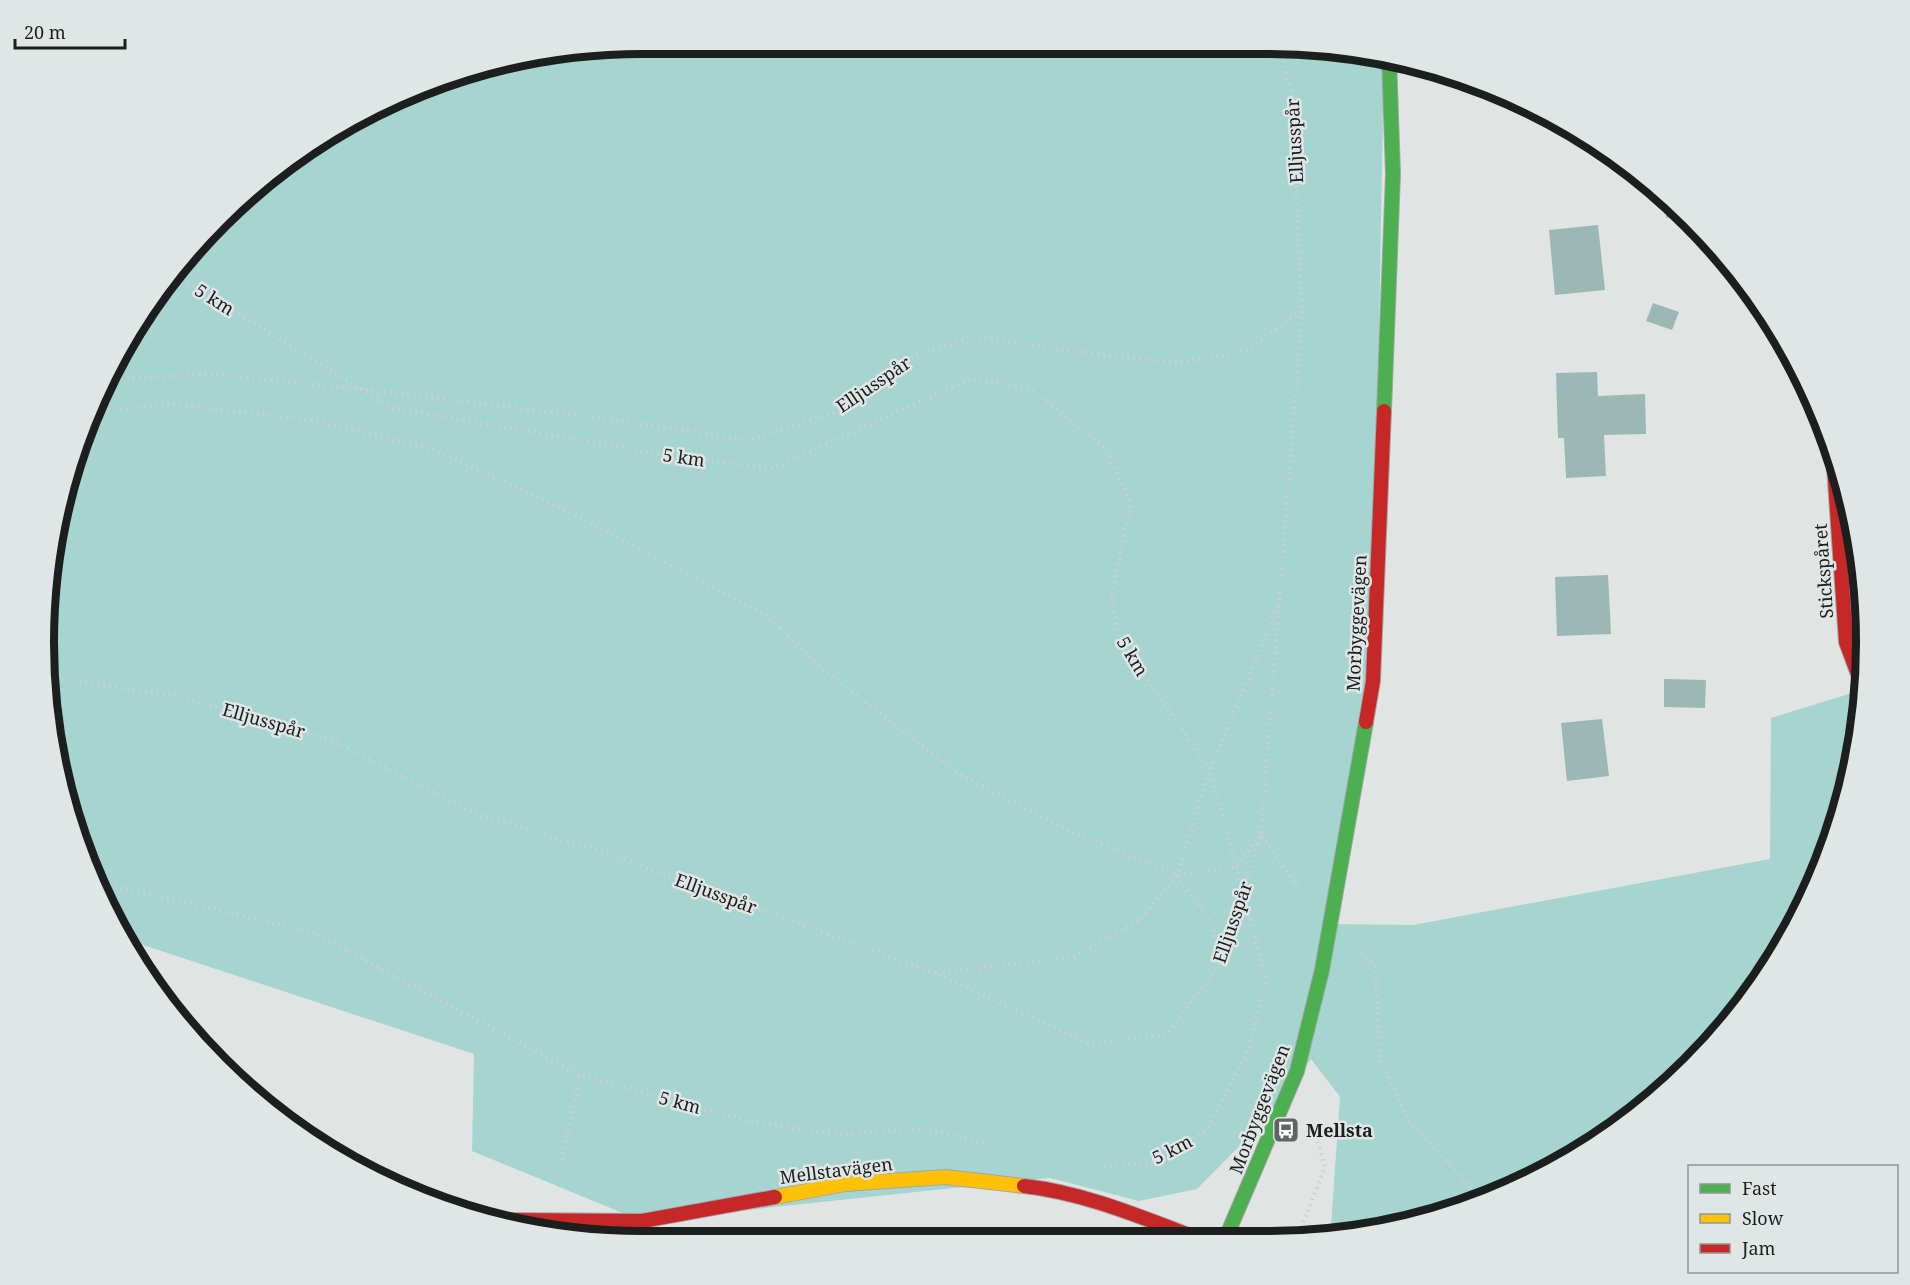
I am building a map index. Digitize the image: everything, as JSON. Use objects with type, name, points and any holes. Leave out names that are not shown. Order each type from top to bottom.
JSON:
[{"type":"street","name":"Morbyggevägen","points":[[1229,1231],[1297,1071],[1322,970],[1373,681],[1393,174],[1389,67]]},
{"type":"street","name":"Stickspåret","points":[[1835,488],[1846,642],[1855,667]]},
{"type":"street","name":"Mellstavägen","points":[[529,1220],[642,1221],[845,1184],[945,1177],[1048,1189],[1138,1216],[1178,1231]]},
{"type":"path","name":"Elljusspår","points":[[55,679],[177,696],[329,739],[477,814],[603,852],[937,974],[1091,1044],[1167,1034],[1218,967],[1261,834],[1302,311],[1291,90],[1281,54]]},
{"type":"path","name":"5 km","points":[[181,278],[392,408],[690,459],[773,468],[972,378],[1032,390],[1106,449],[1131,503],[1111,598],[1119,638],[1210,771],[1267,982],[1246,1054],[1206,1131],[1152,1162],[1095,1168]]},
{"type":"path","name":"Elljusspår","points":[[117,379],[212,374],[361,389],[750,440],[841,410],[914,356],[974,336],[1072,351],[1179,363],[1247,350],[1302,311]]},
{"type":"path","points":[[102,411],[166,404],[313,420],[435,450],[572,513],[764,614],[829,674],[956,772],[1068,830],[1177,875],[1214,926],[1218,967]]},
{"type":"path","points":[[937,974],[1074,957],[1141,920],[1177,875],[1210,771],[1280,601]]},
{"type":"path","name":"Elljusspår","points":[[1177,875],[1236,867],[1261,834]]},
{"type":"path","points":[[1261,834],[1300,890]]},
{"type":"path","name":"5 km","points":[[106,884],[312,932],[580,1075],[753,1122],[843,1135],[923,1128],[1003,1146]]},
{"type":"path","points":[[1330,924],[1375,965],[1380,1059],[1409,1121],[1476,1193]]},
{"type":"path","points":[[562,1160],[580,1075]]},
{"type":"path","points":[[1300,1230],[1325,1167],[1312,1125]]},
{"type":"shaded area","points":[[642,54],[1268,54],[1306,55],[1384,65],[1373,681],[1330,924],[1413,925],[1770,859],[1771,718],[1854,693],[1845,757],[1836,795],[1811,868],[1777,937],[1757,969],[1710,1031],[1656,1085],[1594,1132],[1562,1152],[1493,1186],[1420,1211],[1382,1220],[1331,1226],[1340,1097],[1311,1059],[1276,1109],[1197,1189],[1139,1201],[1050,1178],[642,1221],[472,1151],[474,1054],[137,943],[99,868],[74,795],[59,719],[54,642],[55,604],[65,528],[85,453],[115,382],[133,348],[176,284],[226,226],[254,200],[316,153],[348,133],[417,99],[490,74],[566,59]]},
{"type":"building","points":[[1666,209],[1675,218],[1666,218]]},
{"type":"building","points":[[1598,225],[1605,290],[1555,295],[1549,230]]},
{"type":"building","points":[[1653,303],[1679,312],[1672,330],[1646,321]]},
{"type":"building","points":[[1597,372],[1598,396],[1645,394],[1646,434],[1604,435],[1606,476],[1566,478],[1564,438],[1558,438],[1556,373]]},
{"type":"building","points":[[1608,575],[1611,634],[1557,636],[1555,577]]},
{"type":"building","points":[[1664,679],[1706,680],[1705,708],[1664,707]]},
{"type":"building","points":[[1602,719],[1609,776],[1567,781],[1561,723]]},
{"type":"traffic: fast","points":[[1384,411],[1393,174],[1389,67]]},
{"type":"traffic: fast","points":[[1229,1231],[1297,1071],[1322,970],[1366,722]]},
{"type":"traffic: slow","points":[[775,1197],[845,1184],[945,1177],[1024,1186]]},
{"type":"traffic: jam","points":[[1366,722],[1373,681],[1384,411]]},
{"type":"traffic: jam","points":[[1835,488],[1846,642],[1855,667]]},
{"type":"traffic: jam","points":[[1024,1186],[1094,1201],[1179,1231]]},
{"type":"traffic: jam","points":[[529,1220],[642,1221],[775,1197]]},
{"type":"place","name":"Mellsta","points":[[1286,1130]]}]
